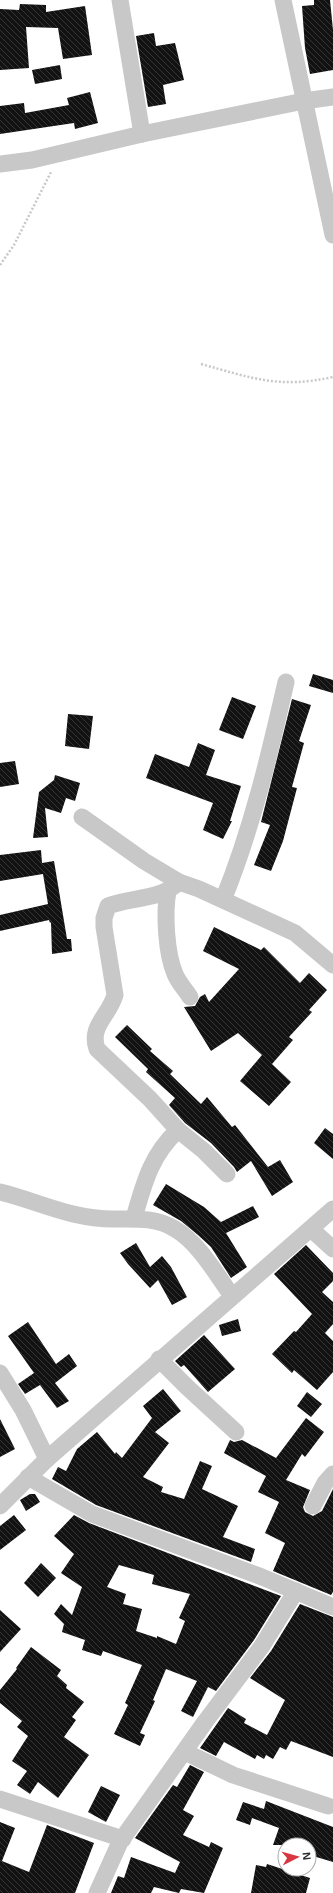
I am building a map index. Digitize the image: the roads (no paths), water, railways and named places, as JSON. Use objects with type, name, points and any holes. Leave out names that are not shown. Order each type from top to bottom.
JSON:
[{"type":"street","points":[[120,0],[142,134]]},
{"type":"street","points":[[283,0],[333,235]]},
{"type":"street","points":[[0,164],[59,153],[304,100],[333,98]]},
{"type":"street","points":[[223,900],[240,857],[258,799],[286,682]]},
{"type":"street","points":[[82,817],[144,861],[173,886],[223,900],[295,933],[333,966]]},
{"type":"street","points":[[173,886],[167,909],[170,960],[175,975],[190,997]]},
{"type":"street","points":[[173,886],[122,900],[108,906],[104,918],[104,927],[115,995],[113,1004],[94,1034],[94,1040],[97,1049],[150,1099],[178,1130],[204,1151],[227,1174]]},
{"type":"street","points":[[134,1218],[151,1165],[166,1141],[178,1130]]},
{"type":"street","points":[[0,1192],[26,1198],[73,1214],[112,1220],[134,1218],[166,1224],[177,1230],[193,1244],[232,1296]]},
{"type":"street","points":[[0,1506],[47,1459],[123,1393],[159,1359],[333,1209]]},
{"type":"street","points":[[311,1229],[333,1249]]},
{"type":"street","points":[[159,1359],[236,1432]]},
{"type":"street","points":[[0,1373],[23,1410],[47,1459]]},
{"type":"street","points":[[314,1506],[325,1483],[333,1474]]},
{"type":"street","points":[[28,1477],[92,1514],[262,1576],[333,1607]]},
{"type":"street","points":[[97,1893],[123,1839],[262,1646],[296,1591]]},
{"type":"street","points":[[185,1752],[233,1775],[328,1806]]},
{"type":"street","points":[[0,1799],[123,1839]]}]
